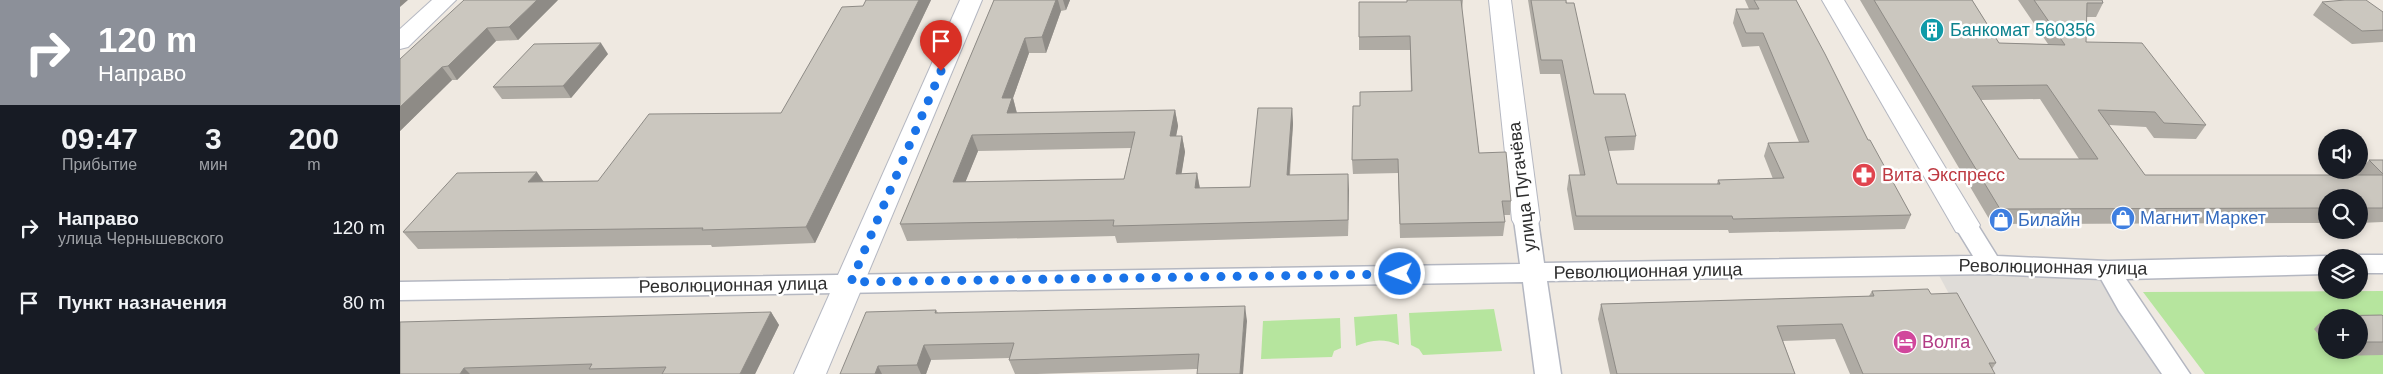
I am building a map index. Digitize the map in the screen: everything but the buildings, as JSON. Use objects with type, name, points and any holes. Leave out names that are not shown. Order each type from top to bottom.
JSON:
[{"type":"street","points":[[400,42],[445,0]]},
{"type":"street","points":[[810,374],[971,0]]},
{"type":"street","name":"улица Пугачёва","points":[[1500,0],[1532,272],[1548,374]]},
{"type":"street","points":[[1833,0],[1990,265]]},
{"type":"street","points":[[2368,264],[2383,264]]},
{"type":"street","name":"Революционная улица","points":[[400,291],[851,282],[1990,265],[2108,270],[2318,265]]},
{"type":"street","points":[[2108,270],[2128,304],[2177,374]]},
{"type":"green space","points":[[2318,291],[2318,299],[2368,299],[2368,291],[2383,291],[2383,374],[2205,374],[2143,292]]},
{"type":"green space","points":[[1494,309],[1502,351],[1423,355],[1419,349],[1411,345],[1409,313]]},
{"type":"green space","points":[[1397,314],[1399,345],[1388,341],[1377,341],[1356,346],[1354,317]]},
{"type":"green space","points":[[1340,318],[1341,348],[1334,351],[1332,357],[1261,359],[1263,321]]},
{"type":"shaded area","points":[[1934,266],[2108,270],[2177,374],[1992,374]]},
{"type":"place","name":"Банкомат 560356","points":[[1932,30]]},
{"type":"place","name":"Вита Экспресс","points":[[1864,175]]},
{"type":"place","name":"Магнит Маркет","points":[[2123,218]]},
{"type":"place","name":"Билайн","points":[[2001,220]]},
{"type":"place","name":"Волга","points":[[1905,342]]},
{"type":"route","points":[[941,71],[851,282],[1400,274]]}]
